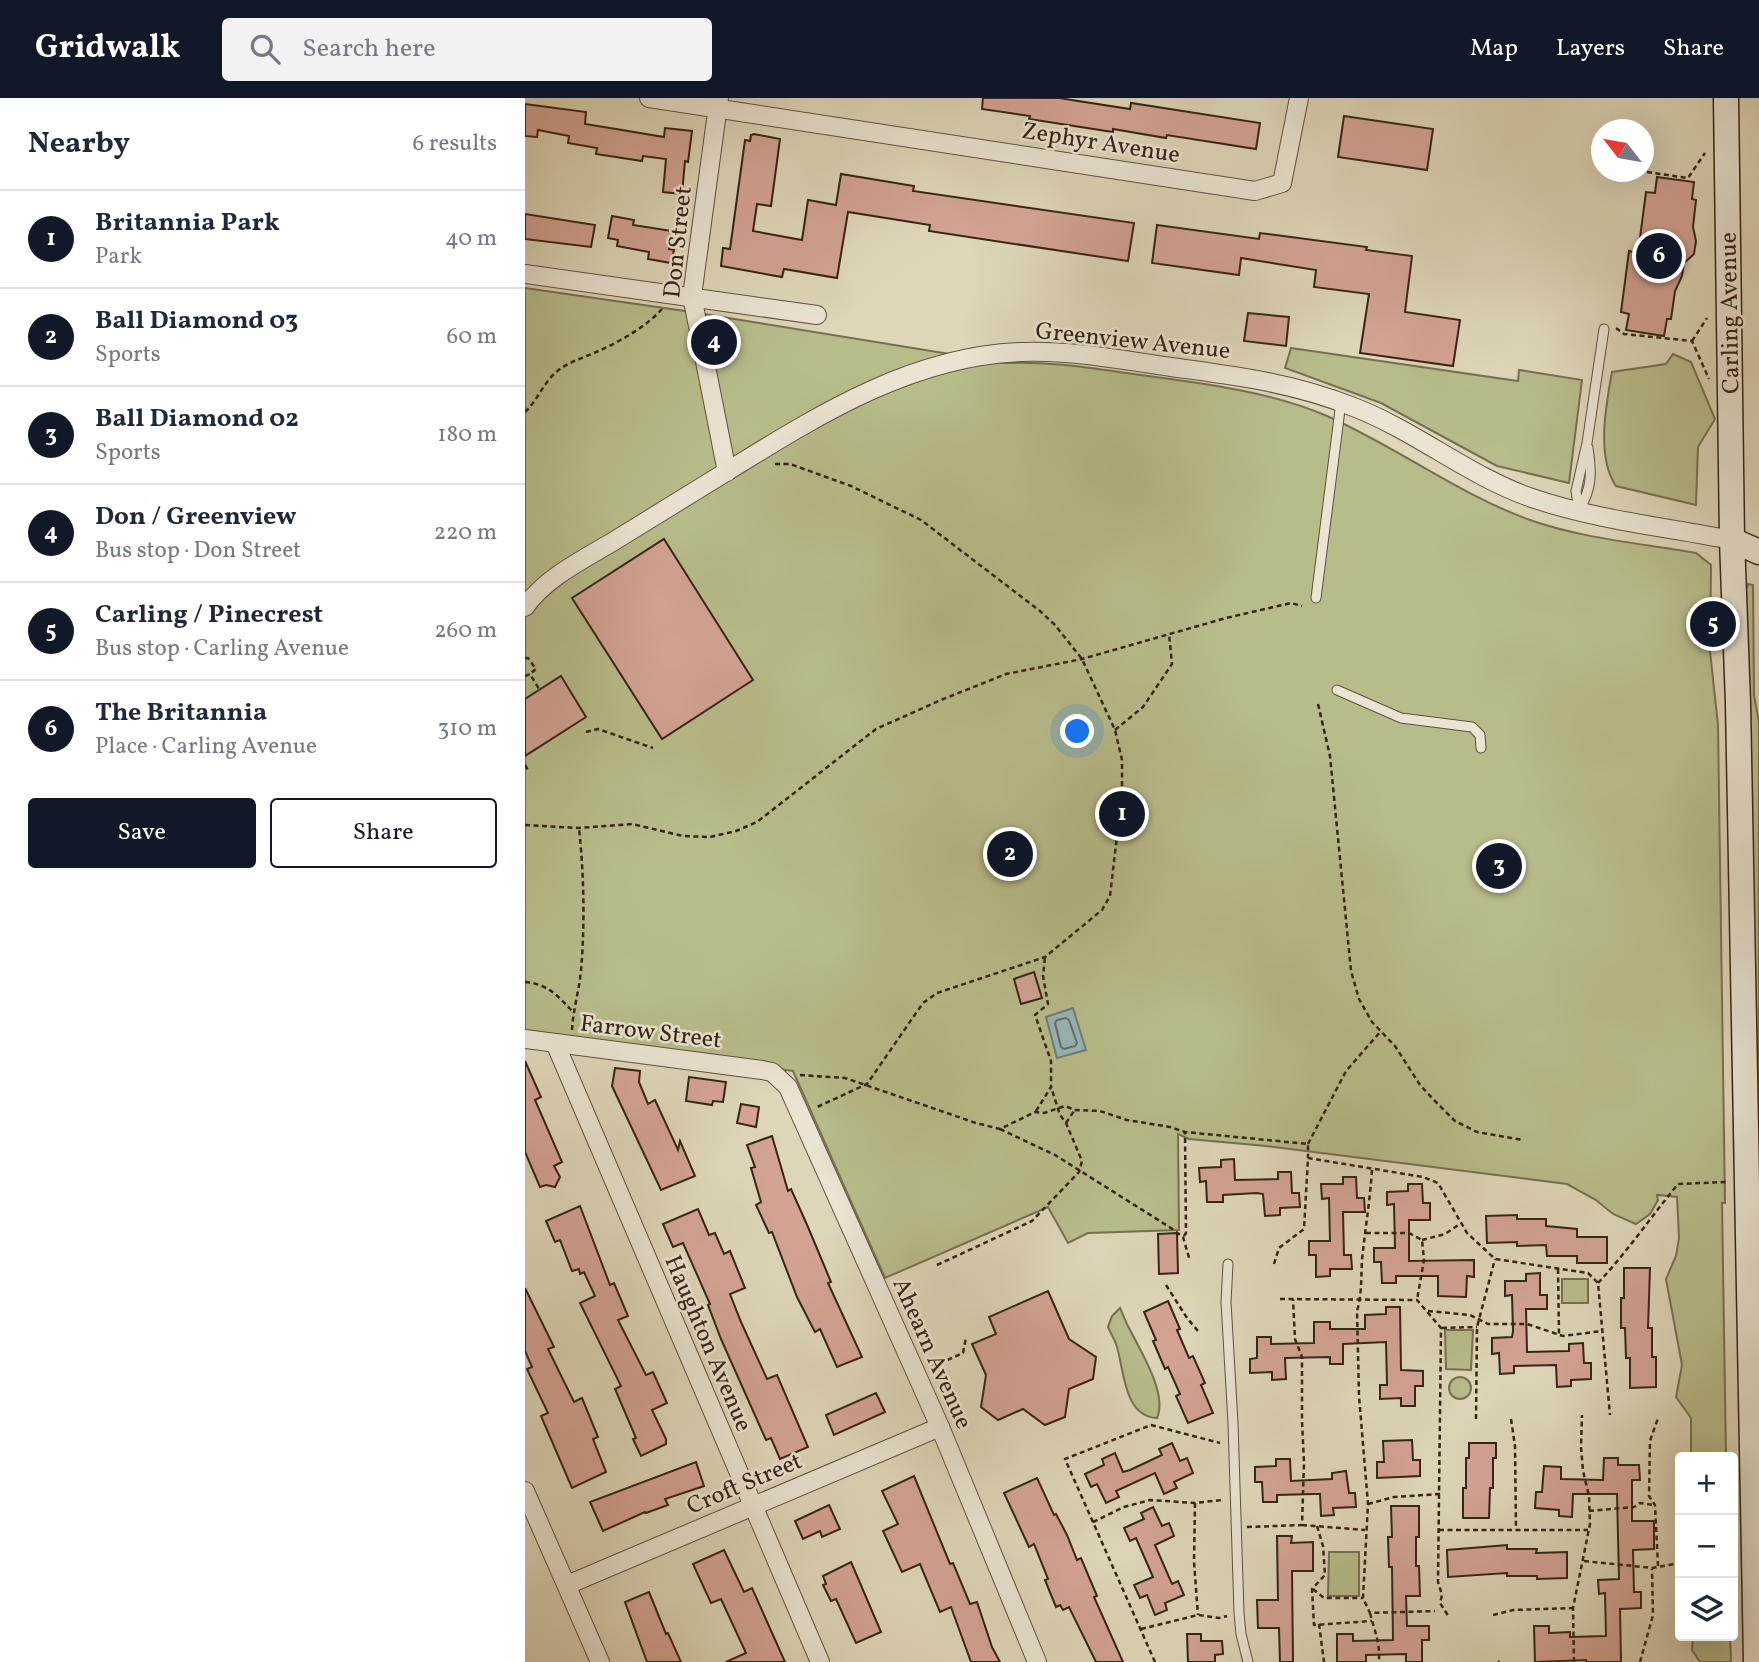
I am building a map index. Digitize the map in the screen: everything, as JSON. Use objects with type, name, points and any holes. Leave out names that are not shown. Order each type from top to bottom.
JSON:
[{"type":"main road","name":"Carling Avenue","points":[[1726,98],[1732,540],[1738,717],[1756,1662]]},
{"type":"main road","points":[[1732,540],[1759,535]]},
{"type":"main road","points":[[1732,540],[1759,552]]},
{"type":"street","name":"Zephyr Avenue","points":[[649,98],[718,103],[1255,191],[1282,183],[1299,98]]},
{"type":"street","name":"Don Street","points":[[718,103],[692,296],[727,472]]},
{"type":"street","points":[[525,274],[817,315]]},
{"type":"street","name":"Greenview Avenue","points":[[525,607],[533,596],[580,561],[851,400],[891,380],[949,363],[1003,353],[1069,353],[1265,380],[1341,402],[1371,414],[1497,483],[1528,497],[1579,511],[1732,540]]},
{"type":"street","name":"Farrow Street","points":[[525,1039],[772,1072]]},
{"type":"street","name":"Haughton Avenue","points":[[563,1044],[752,1507],[820,1662]]},
{"type":"street","name":"Ahearn Avenue","points":[[772,1072],[788,1087],[940,1427],[1037,1662]]},
{"type":"street","name":"Croft Street","points":[[567,1584],[940,1427]]},
{"type":"street","points":[[525,1491],[600,1662]]},
{"type":"lane","points":[[1579,511],[1589,493],[1591,470],[1587,443],[1604,329]]},
{"type":"lane","points":[[1316,598],[1341,402]]},
{"type":"lane","points":[[1337,690],[1401,718],[1472,727],[1480,735],[1481,748]]},
{"type":"lane","points":[[1228,1264],[1226,1302],[1234,1443],[1239,1613],[1248,1662]]},
{"type":"path","points":[[1654,173],[1688,178],[1702,156]]},
{"type":"path","points":[[525,412],[554,374],[571,362],[597,352],[652,320],[662,310],[665,294]]},
{"type":"path","points":[[1692,341],[1712,311]]},
{"type":"path","points":[[1615,327],[1624,334],[1692,341]]},
{"type":"path","points":[[1692,341],[1714,389]]},
{"type":"path","points":[[753,456],[766,464],[790,464],[851,486],[921,520],[1040,611],[1055,625],[1082,660],[1115,730],[1122,760],[1122,793],[1110,896],[1102,910],[1045,957],[937,993],[923,1003],[867,1084],[799,1114]]},
{"type":"path","points":[[525,825],[579,828],[632,824],[683,836],[710,837],[736,831],[757,822],[876,729],[1006,674],[1082,660],[1226,618],[1291,603],[1302,606]]},
{"type":"path","points":[[1115,730],[1143,707],[1173,664],[1169,634]]},
{"type":"path","points":[[525,659],[528,658],[536,669],[527,675],[539,689]]},
{"type":"path","points":[[1318,704],[1330,756],[1351,971],[1359,999],[1372,1022],[1395,1046],[1420,1085],[1455,1121],[1477,1132],[1524,1140]]},
{"type":"path","points":[[586,732],[598,729],[653,748]]},
{"type":"path","points":[[525,765],[528,770]]},
{"type":"path","points":[[563,1044],[581,972],[583,892],[579,828]]},
{"type":"path","points":[[937,1265],[1031,1221],[1079,1172],[1082,1161],[1058,1109],[1051,1087],[1051,1061],[1035,1016],[1048,1004],[1042,976],[1045,957]]},
{"type":"path","points":[[525,982],[540,984],[550,989],[573,1012]]},
{"type":"path","points":[[1273,1264],[1279,1248],[1304,1229],[1308,1144],[1346,1071],[1381,1031]]},
{"type":"path","points":[[797,1075],[845,1078],[867,1084],[1000,1129],[1045,1150],[1183,1237],[1190,1261]]},
{"type":"path","points":[[1035,1112],[1051,1087]]},
{"type":"path","points":[[1000,1129],[1035,1112],[1065,1106],[1075,1110],[1100,1111],[1127,1120],[1170,1126],[1185,1132],[1308,1144]]},
{"type":"path","points":[[1066,1123],[1075,1110]]},
{"type":"path","points":[[1183,1237],[1186,1233],[1185,1132]]},
{"type":"path","points":[[1308,1158],[1423,1177],[1438,1183],[1467,1233],[1495,1259],[1588,1273],[1598,1283],[1610,1415]]},
{"type":"path","points":[[1371,1170],[1361,1299],[1357,1311],[1358,1387],[1368,1504],[1363,1598],[1380,1639],[1380,1662]]},
{"type":"path","points":[[1598,1283],[1624,1255],[1638,1233],[1678,1184],[1730,1181]]},
{"type":"path","points":[[1366,1233],[1409,1233],[1422,1240],[1445,1234],[1461,1224]]},
{"type":"path","points":[[1416,1300],[1424,1260],[1422,1240]]},
{"type":"path","points":[[1476,1419],[1478,1327],[1495,1259]]},
{"type":"path","points":[[1558,1269],[1559,1335]]},
{"type":"path","points":[[1166,1285],[1198,1331]]},
{"type":"path","points":[[1280,1299],[1416,1300],[1441,1328],[1438,1582],[1442,1595],[1440,1603],[1449,1616]]},
{"type":"path","points":[[1293,1299],[1295,1339],[1302,1357],[1302,1525]]},
{"type":"path","points":[[1426,1310],[1470,1315],[1487,1324],[1527,1324],[1563,1336],[1602,1331]]},
{"type":"path","points":[[1441,1328],[1478,1327]]},
{"type":"path","points":[[916,1374],[963,1353],[966,1337]]},
{"type":"path","points":[[1574,1662],[1573,1608],[1584,1561],[1589,1511],[1589,1496],[1583,1471],[1582,1415]]},
{"type":"path","points":[[1658,1418],[1650,1441],[1649,1496],[1655,1505],[1658,1566]]},
{"type":"path","points":[[1511,1419],[1515,1446],[1516,1529]]},
{"type":"path","points":[[1155,1662],[1065,1459],[1151,1425],[1214,1443],[1234,1443]]},
{"type":"path","points":[[1368,1504],[1394,1497],[1440,1494]]},
{"type":"path","points":[[1093,1522],[1125,1507],[1150,1500],[1195,1503],[1236,1499]]},
{"type":"path","points":[[1195,1503],[1193,1562],[1198,1615]]},
{"type":"path","points":[[1589,1511],[1634,1507],[1640,1503],[1655,1505]]},
{"type":"path","points":[[1237,1527],[1302,1525],[1366,1530]]},
{"type":"path","points":[[1317,1526],[1323,1546],[1325,1575],[1312,1589],[1314,1625],[1372,1621]]},
{"type":"path","points":[[1439,1530],[1588,1530]]},
{"type":"path","points":[[1584,1561],[1652,1568],[1675,1564]]},
{"type":"path","points":[[1640,1662],[1653,1615],[1652,1568]]},
{"type":"path","points":[[1312,1589],[1324,1598],[1363,1598]]},
{"type":"path","points":[[1493,1615],[1513,1610],[1573,1608]]},
{"type":"path","points":[[1370,1613],[1435,1611]]},
{"type":"path","points":[[1141,1629],[1198,1615],[1219,1618],[1239,1613]]},
{"type":"path","points":[[1319,1624],[1324,1662]]},
{"type":"green space","points":[[525,288],[1005,363],[1090,368],[1259,394],[1305,407],[1353,428],[1478,497],[1530,520],[1591,536],[1696,553],[1711,565],[1710,651],[1718,725],[1726,1452],[1691,1452],[1691,1418],[1676,1397],[1682,1365],[1666,1279],[1676,1256],[1679,1238],[1677,1197],[1657,1195],[1658,1200],[1650,1214],[1636,1224],[1613,1214],[1596,1200],[1567,1184],[1266,1146],[1189,1139],[1178,1134],[1179,1230],[1088,1233],[1068,1243],[1048,1207],[885,1278],[793,1071],[525,1037]]},
{"type":"green space","points":[[1291,348],[1518,381],[1519,370],[1582,380],[1569,483],[1497,466],[1381,403],[1285,368]]},
{"type":"green space","points":[[1673,354],[1691,362],[1715,419],[1698,447],[1696,505],[1616,486],[1606,461],[1604,430],[1612,372],[1666,364]]},
{"type":"green space","points":[[1748,584],[1753,585],[1754,695],[1759,722],[1759,1276],[1744,593]]},
{"type":"green space","points":[[1562,1279],[1588,1279],[1588,1303],[1562,1303]]},
{"type":"green space","points":[[1120,1308],[1156,1385],[1159,1397],[1157,1418],[1146,1416],[1138,1410],[1127,1391],[1117,1347],[1108,1327],[1112,1316]]},
{"type":"green space","points":[[1445,1330],[1473,1330],[1471,1370],[1446,1369]]},
{"type":"green space","points":[[1460,1377],[1468,1380],[1471,1388],[1468,1396],[1460,1399],[1452,1396],[1449,1388],[1452,1380]]},
{"type":"green space","points":[[1329,1552],[1359,1552],[1359,1596],[1328,1596]]},
{"type":"green space","points":[[1693,1641],[1730,1641],[1731,1662],[1700,1662],[1692,1650]]},
{"type":"water","points":[[1073,1008],[1086,1050],[1057,1058],[1046,1017]]},
{"type":"building","points":[[983,98],[1059,98],[1130,109],[1131,103],[1260,123],[1256,149],[1167,135],[1166,138],[1113,129],[1113,132],[1029,119],[1030,116],[982,109]]},
{"type":"building","points":[[525,104],[586,112],[585,124],[664,137],[665,128],[692,131],[688,162],[685,161],[682,194],[663,192],[666,159],[643,156],[642,161],[596,154],[597,148],[568,143],[569,136],[538,130],[537,137],[525,136]]},
{"type":"building","points":[[1344,116],[1433,129],[1427,170],[1338,157]]},
{"type":"building","points":[[751,135],[780,139],[771,206],[757,204],[753,231],[802,240],[808,200],[836,205],[841,174],[914,186],[913,191],[1134,223],[1128,261],[929,231],[930,225],[848,212],[837,278],[784,269],[782,277],[721,266],[723,248],[730,249],[745,140],[750,141]]},
{"type":"building","points":[[1657,177],[1694,182],[1692,199],[1696,200],[1694,254],[1684,263],[1675,291],[1671,319],[1667,319],[1664,336],[1626,330],[1629,314],[1621,312],[1629,251],[1638,253],[1646,192],[1655,193]]},
{"type":"building","points":[[525,214],[595,225],[591,247],[525,239]]},
{"type":"building","points":[[612,216],[634,220],[633,225],[672,231],[669,249],[674,250],[671,263],[648,259],[649,252],[617,246],[618,240],[608,238]]},
{"type":"building","points":[[1157,225],[1259,239],[1260,233],[1367,247],[1366,250],[1412,256],[1405,312],[1460,320],[1453,366],[1360,353],[1369,294],[1314,287],[1316,270],[1241,258],[1239,275],[1152,263]]},
{"type":"building","points":[[1248,313],[1289,317],[1286,346],[1244,341]]},
{"type":"building","points":[[664,539],[753,680],[662,739],[572,598]]},
{"type":"building","points":[[561,676],[586,717],[525,756],[525,699]]},
{"type":"building","points":[[1034,972],[1042,998],[1021,1004],[1014,979]]},
{"type":"building","points":[[525,1061],[541,1097],[535,1100],[562,1162],[554,1166],[560,1177],[555,1187],[540,1187],[525,1152]]},
{"type":"building","points":[[615,1068],[640,1071],[639,1082],[648,1104],[655,1100],[678,1150],[680,1141],[695,1176],[661,1190],[612,1086]]},
{"type":"building","points":[[689,1077],[726,1082],[723,1102],[713,1101],[712,1105],[686,1101]]},
{"type":"building","points":[[741,1104],[759,1107],[756,1127],[737,1123]]},
{"type":"building","points":[[772,1136],[788,1191],[791,1189],[808,1227],[831,1282],[828,1283],[862,1357],[837,1367],[820,1329],[815,1332],[797,1297],[772,1232],[769,1233],[756,1205],[761,1202],[751,1168],[755,1167],[747,1145]]},
{"type":"building","points":[[1234,1159],[1235,1180],[1278,1179],[1278,1172],[1291,1172],[1292,1193],[1299,1193],[1300,1207],[1280,1208],[1280,1215],[1265,1216],[1263,1194],[1257,1193],[1223,1195],[1223,1202],[1207,1202],[1206,1181],[1200,1182],[1199,1168],[1221,1167],[1221,1160]]},
{"type":"building","points":[[1343,1177],[1356,1177],[1357,1198],[1364,1198],[1365,1212],[1343,1212],[1344,1255],[1351,1255],[1352,1269],[1330,1269],[1330,1276],[1316,1277],[1316,1255],[1309,1255],[1309,1241],[1330,1241],[1329,1198],[1322,1199],[1321,1184],[1343,1184]]},
{"type":"building","points":[[1408,1184],[1422,1184],[1423,1203],[1430,1203],[1430,1220],[1409,1220],[1409,1261],[1474,1260],[1474,1277],[1467,1276],[1466,1297],[1438,1296],[1438,1276],[1396,1276],[1396,1283],[1382,1283],[1381,1262],[1374,1262],[1374,1248],[1395,1248],[1394,1204],[1387,1205],[1387,1192],[1408,1191]]},
{"type":"building","points":[[580,1206],[610,1285],[614,1283],[628,1316],[618,1320],[646,1375],[653,1372],[667,1403],[652,1410],[666,1444],[641,1456],[615,1389],[621,1386],[580,1303],[595,1296],[584,1272],[580,1274],[579,1269],[572,1271],[560,1240],[555,1242],[546,1221]]},
{"type":"building","points":[[698,1209],[709,1235],[715,1233],[724,1254],[730,1251],[745,1288],[730,1294],[741,1322],[767,1379],[777,1375],[808,1447],[780,1459],[771,1438],[766,1440],[721,1339],[708,1305],[710,1304],[683,1243],[673,1247],[663,1224]]},
{"type":"building","points":[[1517,1215],[1517,1219],[1546,1219],[1546,1226],[1577,1229],[1577,1237],[1607,1237],[1607,1263],[1577,1263],[1577,1256],[1547,1256],[1546,1245],[1487,1243],[1486,1216]]},
{"type":"building","points":[[1177,1233],[1178,1273],[1159,1274],[1158,1234]]},
{"type":"building","points":[[1624,1268],[1650,1268],[1648,1328],[1652,1328],[1652,1357],[1656,1357],[1656,1387],[1630,1388],[1630,1358],[1626,1358],[1625,1328],[1621,1328]]},
{"type":"building","points":[[1540,1273],[1540,1295],[1547,1295],[1547,1309],[1526,1309],[1527,1352],[1569,1351],[1569,1344],[1583,1343],[1584,1363],[1591,1363],[1591,1379],[1571,1380],[1571,1386],[1557,1387],[1556,1365],[1514,1366],[1514,1373],[1500,1374],[1499,1353],[1492,1354],[1492,1338],[1512,1337],[1513,1331],[1512,1295],[1505,1296],[1505,1281],[1526,1281],[1526,1274]]},
{"type":"building","points":[[525,1288],[554,1347],[548,1349],[574,1402],[582,1398],[598,1437],[593,1439],[606,1472],[572,1488],[541,1416],[548,1413],[527,1369],[532,1367],[525,1351]]},
{"type":"building","points":[[1048,1291],[1069,1339],[1096,1357],[1093,1379],[1069,1389],[1065,1417],[1045,1425],[1023,1409],[998,1420],[981,1407],[986,1375],[972,1344],[996,1334],[989,1317]]},
{"type":"building","points":[[1168,1301],[1189,1358],[1193,1356],[1205,1383],[1201,1385],[1213,1413],[1188,1423],[1176,1396],[1180,1394],[1168,1367],[1165,1369],[1144,1312]]},
{"type":"building","points":[[1386,1307],[1400,1307],[1401,1370],[1423,1371],[1423,1386],[1415,1386],[1415,1406],[1401,1406],[1401,1398],[1380,1399],[1380,1385],[1387,1385],[1386,1342],[1343,1344],[1343,1364],[1330,1364],[1330,1357],[1285,1358],[1286,1379],[1272,1380],[1272,1372],[1250,1373],[1250,1359],[1257,1358],[1257,1337],[1271,1337],[1271,1344],[1314,1343],[1314,1322],[1330,1322],[1330,1329],[1365,1329],[1365,1315],[1386,1314]]},
{"type":"building","points":[[876,1393],[885,1412],[834,1435],[826,1415]]},
{"type":"building","points":[[1412,1440],[1413,1460],[1420,1460],[1420,1476],[1377,1478],[1377,1462],[1384,1462],[1383,1441]]},
{"type":"building","points":[[1172,1443],[1180,1461],[1187,1458],[1193,1473],[1174,1482],[1177,1488],[1164,1494],[1155,1473],[1116,1491],[1119,1497],[1106,1503],[1097,1484],[1091,1487],[1085,1474],[1104,1465],[1102,1459],[1115,1453],[1123,1472],[1130,1470],[1162,1455],[1159,1449]]},
{"type":"building","points":[[1469,1443],[1496,1443],[1489,1518],[1463,1518],[1463,1488],[1466,1488]]},
{"type":"building","points":[[1604,1458],[1618,1458],[1618,1465],[1639,1465],[1640,1480],[1632,1480],[1632,1521],[1654,1521],[1654,1549],[1633,1550],[1634,1592],[1641,1592],[1641,1608],[1620,1609],[1621,1662],[1535,1662],[1534,1626],[1549,1626],[1549,1633],[1570,1632],[1570,1637],[1606,1636],[1605,1593],[1599,1594],[1598,1580],[1619,1579],[1617,1494],[1573,1494],[1572,1517],[1559,1516],[1559,1510],[1535,1508],[1536,1492],[1542,1492],[1544,1466],[1561,1467],[1561,1479],[1603,1480]]},
{"type":"building","points":[[1276,1459],[1290,1459],[1291,1481],[1332,1479],[1332,1473],[1346,1471],[1349,1493],[1355,1493],[1356,1507],[1333,1508],[1334,1515],[1321,1516],[1320,1494],[1277,1495],[1277,1502],[1263,1502],[1262,1482],[1255,1482],[1255,1467],[1276,1466]]},
{"type":"building","points":[[696,1462],[704,1486],[665,1499],[668,1505],[603,1531],[590,1502]]},
{"type":"building","points":[[914,1476],[950,1564],[953,1563],[970,1604],[977,1602],[992,1647],[1000,1662],[971,1662],[951,1607],[940,1612],[920,1564],[902,1572],[883,1531],[898,1524],[882,1491]]},
{"type":"building","points":[[1037,1478],[1077,1560],[1081,1558],[1097,1596],[1094,1597],[1123,1662],[1096,1662],[1069,1607],[1063,1610],[1060,1605],[1056,1607],[1034,1544],[1029,1547],[1004,1493]]},
{"type":"building","points":[[829,1505],[840,1529],[822,1537],[820,1531],[803,1539],[795,1521]]},
{"type":"building","points":[[1391,1506],[1419,1506],[1416,1566],[1419,1566],[1420,1596],[1406,1596],[1407,1626],[1429,1626],[1429,1640],[1422,1640],[1422,1662],[1406,1662],[1406,1654],[1366,1655],[1366,1662],[1337,1662],[1337,1634],[1353,1634],[1353,1641],[1393,1640],[1392,1567],[1389,1567],[1388,1537],[1392,1537]]},
{"type":"building","points":[[1153,1507],[1162,1526],[1169,1523],[1174,1536],[1155,1545],[1172,1584],[1178,1581],[1184,1595],[1165,1603],[1167,1610],[1155,1615],[1147,1595],[1140,1598],[1134,1585],[1153,1577],[1136,1538],[1130,1541],[1124,1528],[1144,1519],[1141,1513]]},
{"type":"building","points":[[1277,1536],[1292,1536],[1291,1543],[1313,1542],[1313,1571],[1292,1571],[1293,1662],[1280,1662],[1279,1628],[1258,1628],[1257,1600],[1278,1600]]},
{"type":"building","points":[[1507,1545],[1507,1549],[1537,1549],[1536,1553],[1567,1552],[1567,1578],[1537,1579],[1537,1576],[1507,1576],[1507,1573],[1448,1577],[1447,1550]]},
{"type":"building","points":[[724,1550],[744,1592],[752,1588],[785,1662],[726,1662],[746,1653],[721,1599],[711,1603],[693,1564]]},
{"type":"building","points":[[851,1562],[881,1632],[856,1643],[836,1599],[831,1601],[823,1585],[826,1584],[823,1576]]},
{"type":"building","points":[[649,1592],[681,1662],[647,1662],[625,1602]]},
{"type":"building","points":[[1187,1634],[1201,1634],[1201,1641],[1222,1641],[1223,1654],[1215,1655],[1215,1662],[1188,1662]]},
{"type":"place","name":"The Britannia","points":[[1659,256]]},
{"type":"place","name":"Don / Greenview","points":[[714,342]]},
{"type":"place","name":"Carling / Pinecrest","points":[[1713,624]]},
{"type":"place","name":"Britannia Park","points":[[1122,814]]},
{"type":"place","name":"Ball Diamond 03","points":[[1010,854]]},
{"type":"place","name":"Ball Diamond 02","points":[[1499,866]]}]
